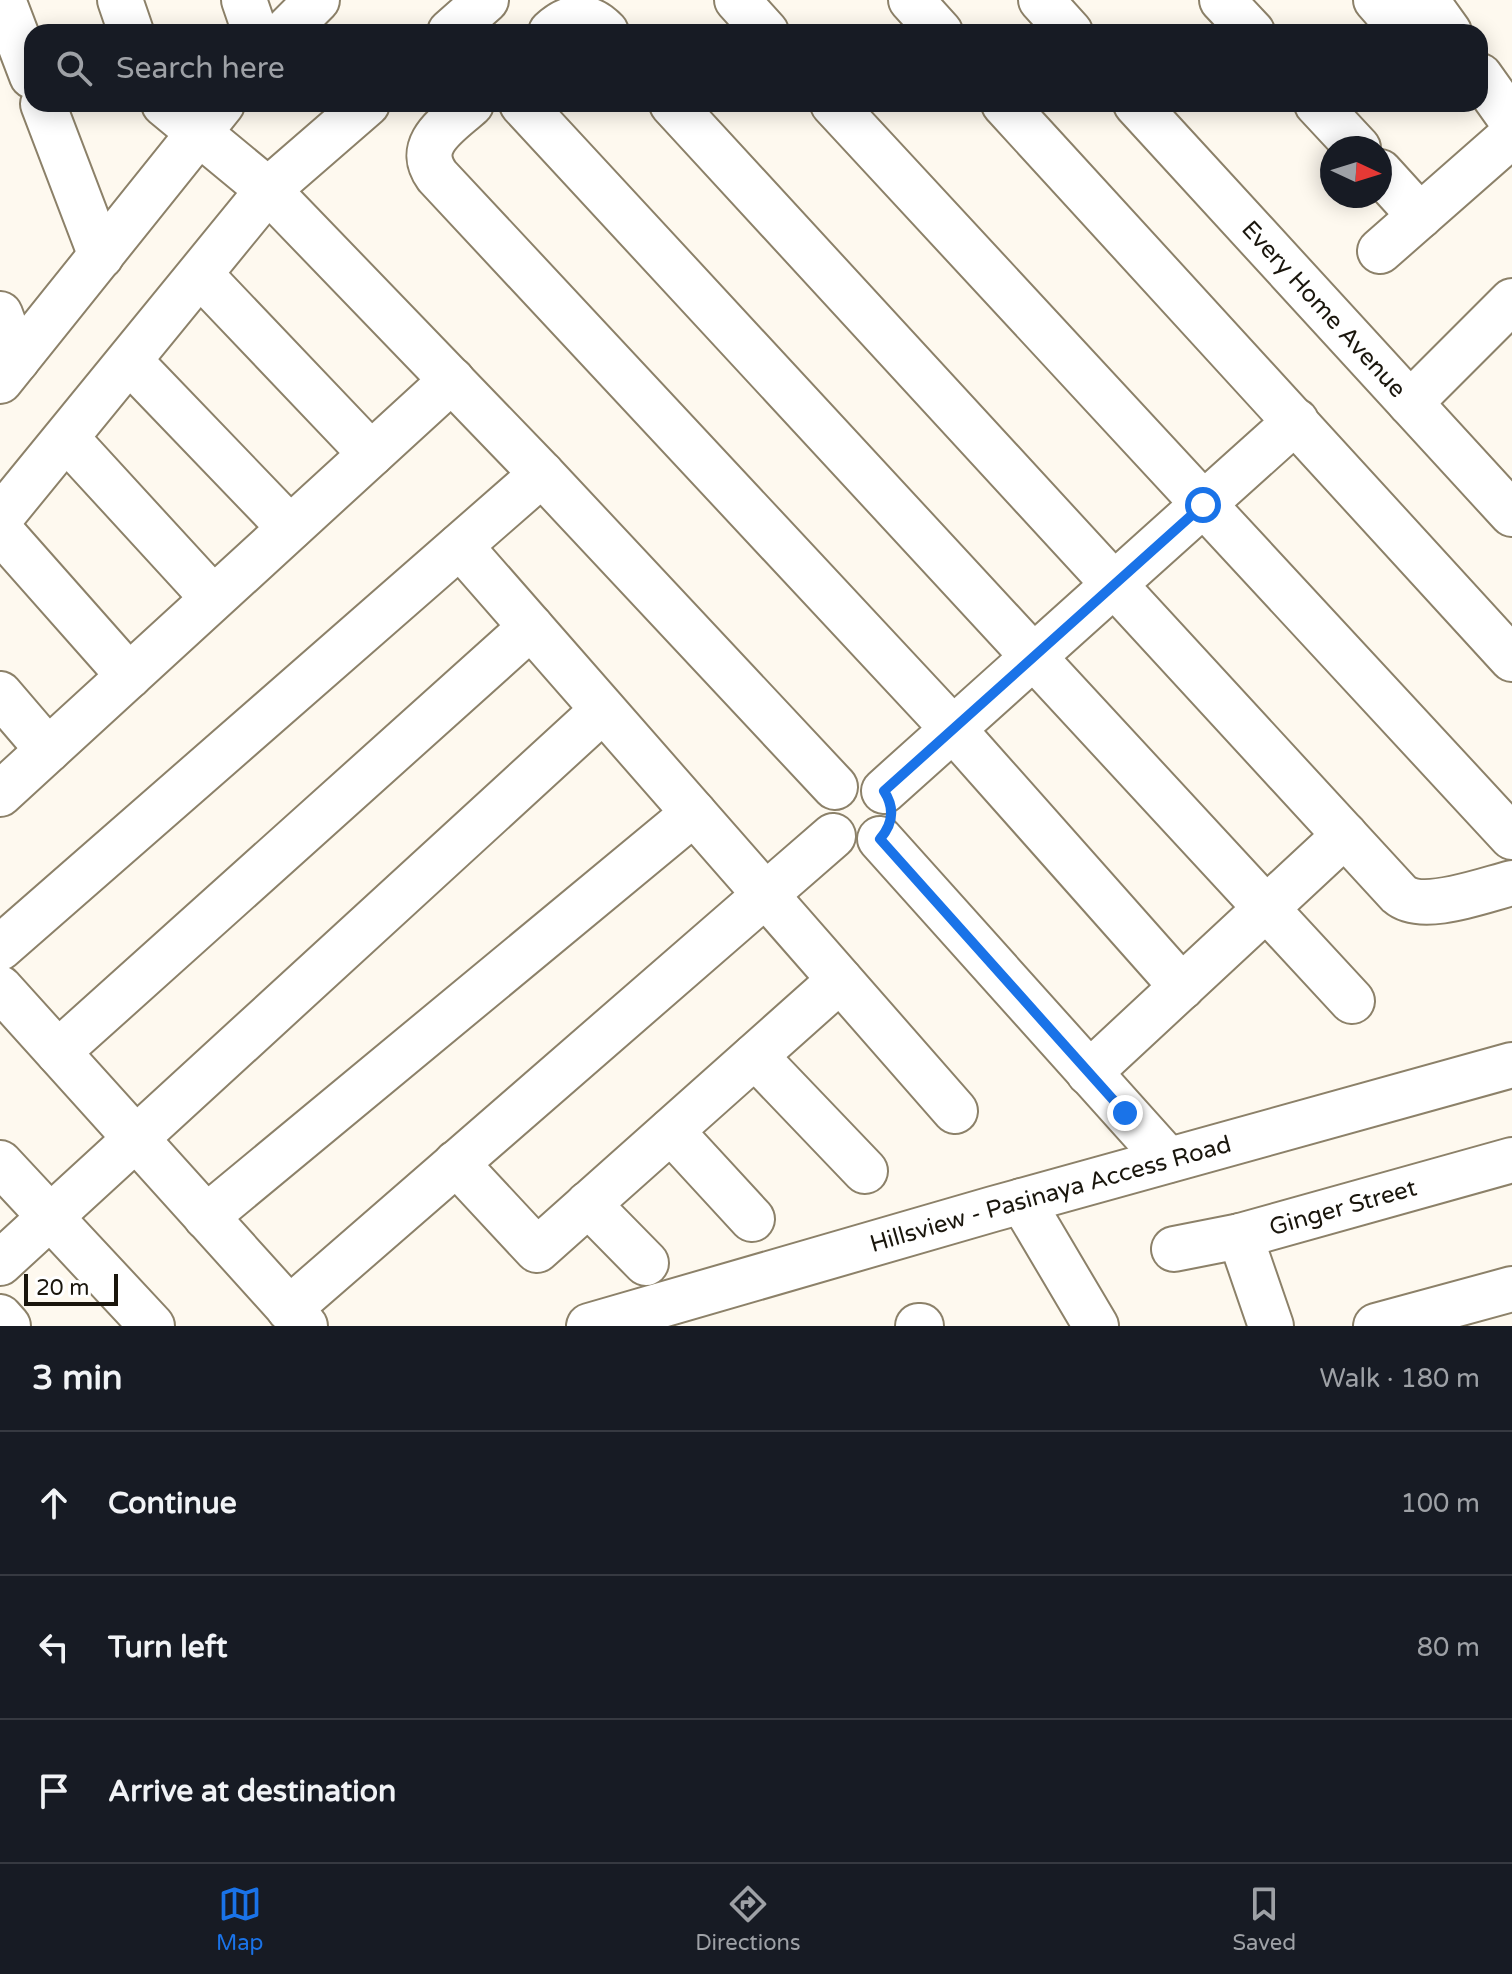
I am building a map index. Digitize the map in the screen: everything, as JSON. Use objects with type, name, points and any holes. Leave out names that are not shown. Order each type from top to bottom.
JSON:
[{"type":"street","points":[[3,0],[24,55]]},
{"type":"street","points":[[120,0],[128,24]]},
{"type":"street","points":[[244,0],[252,24]]},
{"type":"street","points":[[293,24],[317,0]]},
{"type":"street","points":[[459,24],[486,0]]},
{"type":"street","points":[[737,0],[759,24]]},
{"type":"street","points":[[911,0],[933,24]]},
{"type":"street","points":[[1041,0],[1063,24]]},
{"type":"street","points":[[1222,0],[1244,24]]},
{"type":"street","points":[[1376,0],[1397,24]]},
{"type":"street","points":[[1426,0],[1443,24]]},
{"type":"street","points":[[560,24],[581,17],[596,24]]},
{"type":"street","points":[[1488,87],[1512,121]]},
{"type":"street","points":[[46,112],[101,256]]},
{"type":"street","points":[[189,112],[210,119],[268,190],[542,474],[835,787]]},
{"type":"street","points":[[129,676],[3,528],[268,190],[358,112]]},
{"type":"street","points":[[463,112],[432,142],[430,166],[437,176],[953,729],[1182,987]]},
{"type":"street","points":[[529,112],[1352,1001]]},
{"type":"street","points":[[679,112],[1406,900],[1430,902],[1512,883]]},
{"type":"street","points":[[840,112],[1512,837]]},
{"type":"street","points":[[1011,112],[1512,659]]},
{"type":"street","name":"Every Home Avenue","points":[[1143,112],[1512,514]]},
{"type":"street","points":[[1324,112],[1347,136]]},
{"type":"street","points":[[9,370],[210,119]]},
{"type":"street","points":[[1380,251],[1512,135]]},
{"type":"street","points":[[1392,185],[1420,216]]},
{"type":"street","points":[[212,287],[371,454]]},
{"type":"street","points":[[0,314],[9,370]]},
{"type":"street","points":[[1410,403],[1508,314]]},
{"type":"street","points":[[142,374],[290,528]]},
{"type":"street","points":[[0,794],[452,380]]},
{"type":"street","points":[[884,791],[1296,421]]},
{"type":"street","points":[[79,452],[213,598]]},
{"type":"street","points":[[0,948],[542,474]]},
{"type":"street","points":[[460,546],[955,1111]]},
{"type":"street","points":[[58,1052],[531,627]]},
{"type":"street","points":[[0,694],[48,750]]},
{"type":"street","points":[[0,1263],[603,710]]},
{"type":"street","points":[[861,778],[884,791],[892,810],[887,831],[880,839],[861,846],[841,842],[833,836],[824,811],[825,802],[835,787],[861,778]]},
{"type":"street","points":[[206,1217],[694,813]]},
{"type":"street","points":[[1089,1073],[1345,835]]},
{"type":"street","points":[[0,988],[297,1317],[456,1163],[833,836]]},
{"type":"street","points":[[880,839],[1168,1160]]},
{"type":"street","points":[[456,1163],[537,1250],[840,980]]},
{"type":"street","points":[[755,1056],[865,1171]]},
{"type":"street","name":"Hillsview - Pasinaya Access Road","points":[[589,1326],[1007,1205],[1512,1065]]},
{"type":"street","points":[[671,1131],[752,1219]]},
{"type":"street","name":"Ginger Street","points":[[1174,1249],[1240,1236],[1512,1160]]},
{"type":"street","points":[[0,1163],[152,1326]]},
{"type":"street","points":[[588,1204],[646,1263]]},
{"type":"street","points":[[1007,1205],[1072,1326]]},
{"type":"street","points":[[1007,1205],[1096,1326]]},
{"type":"street","points":[[1240,1236],[1271,1326]]},
{"type":"street","points":[[1376,1326],[1512,1289]]},
{"type":"street","points":[[0,1317],[8,1326]]},
{"type":"route","points":[[1125,1113],[880,839],[887,831],[892,810],[884,791],[1203,505]]}]
